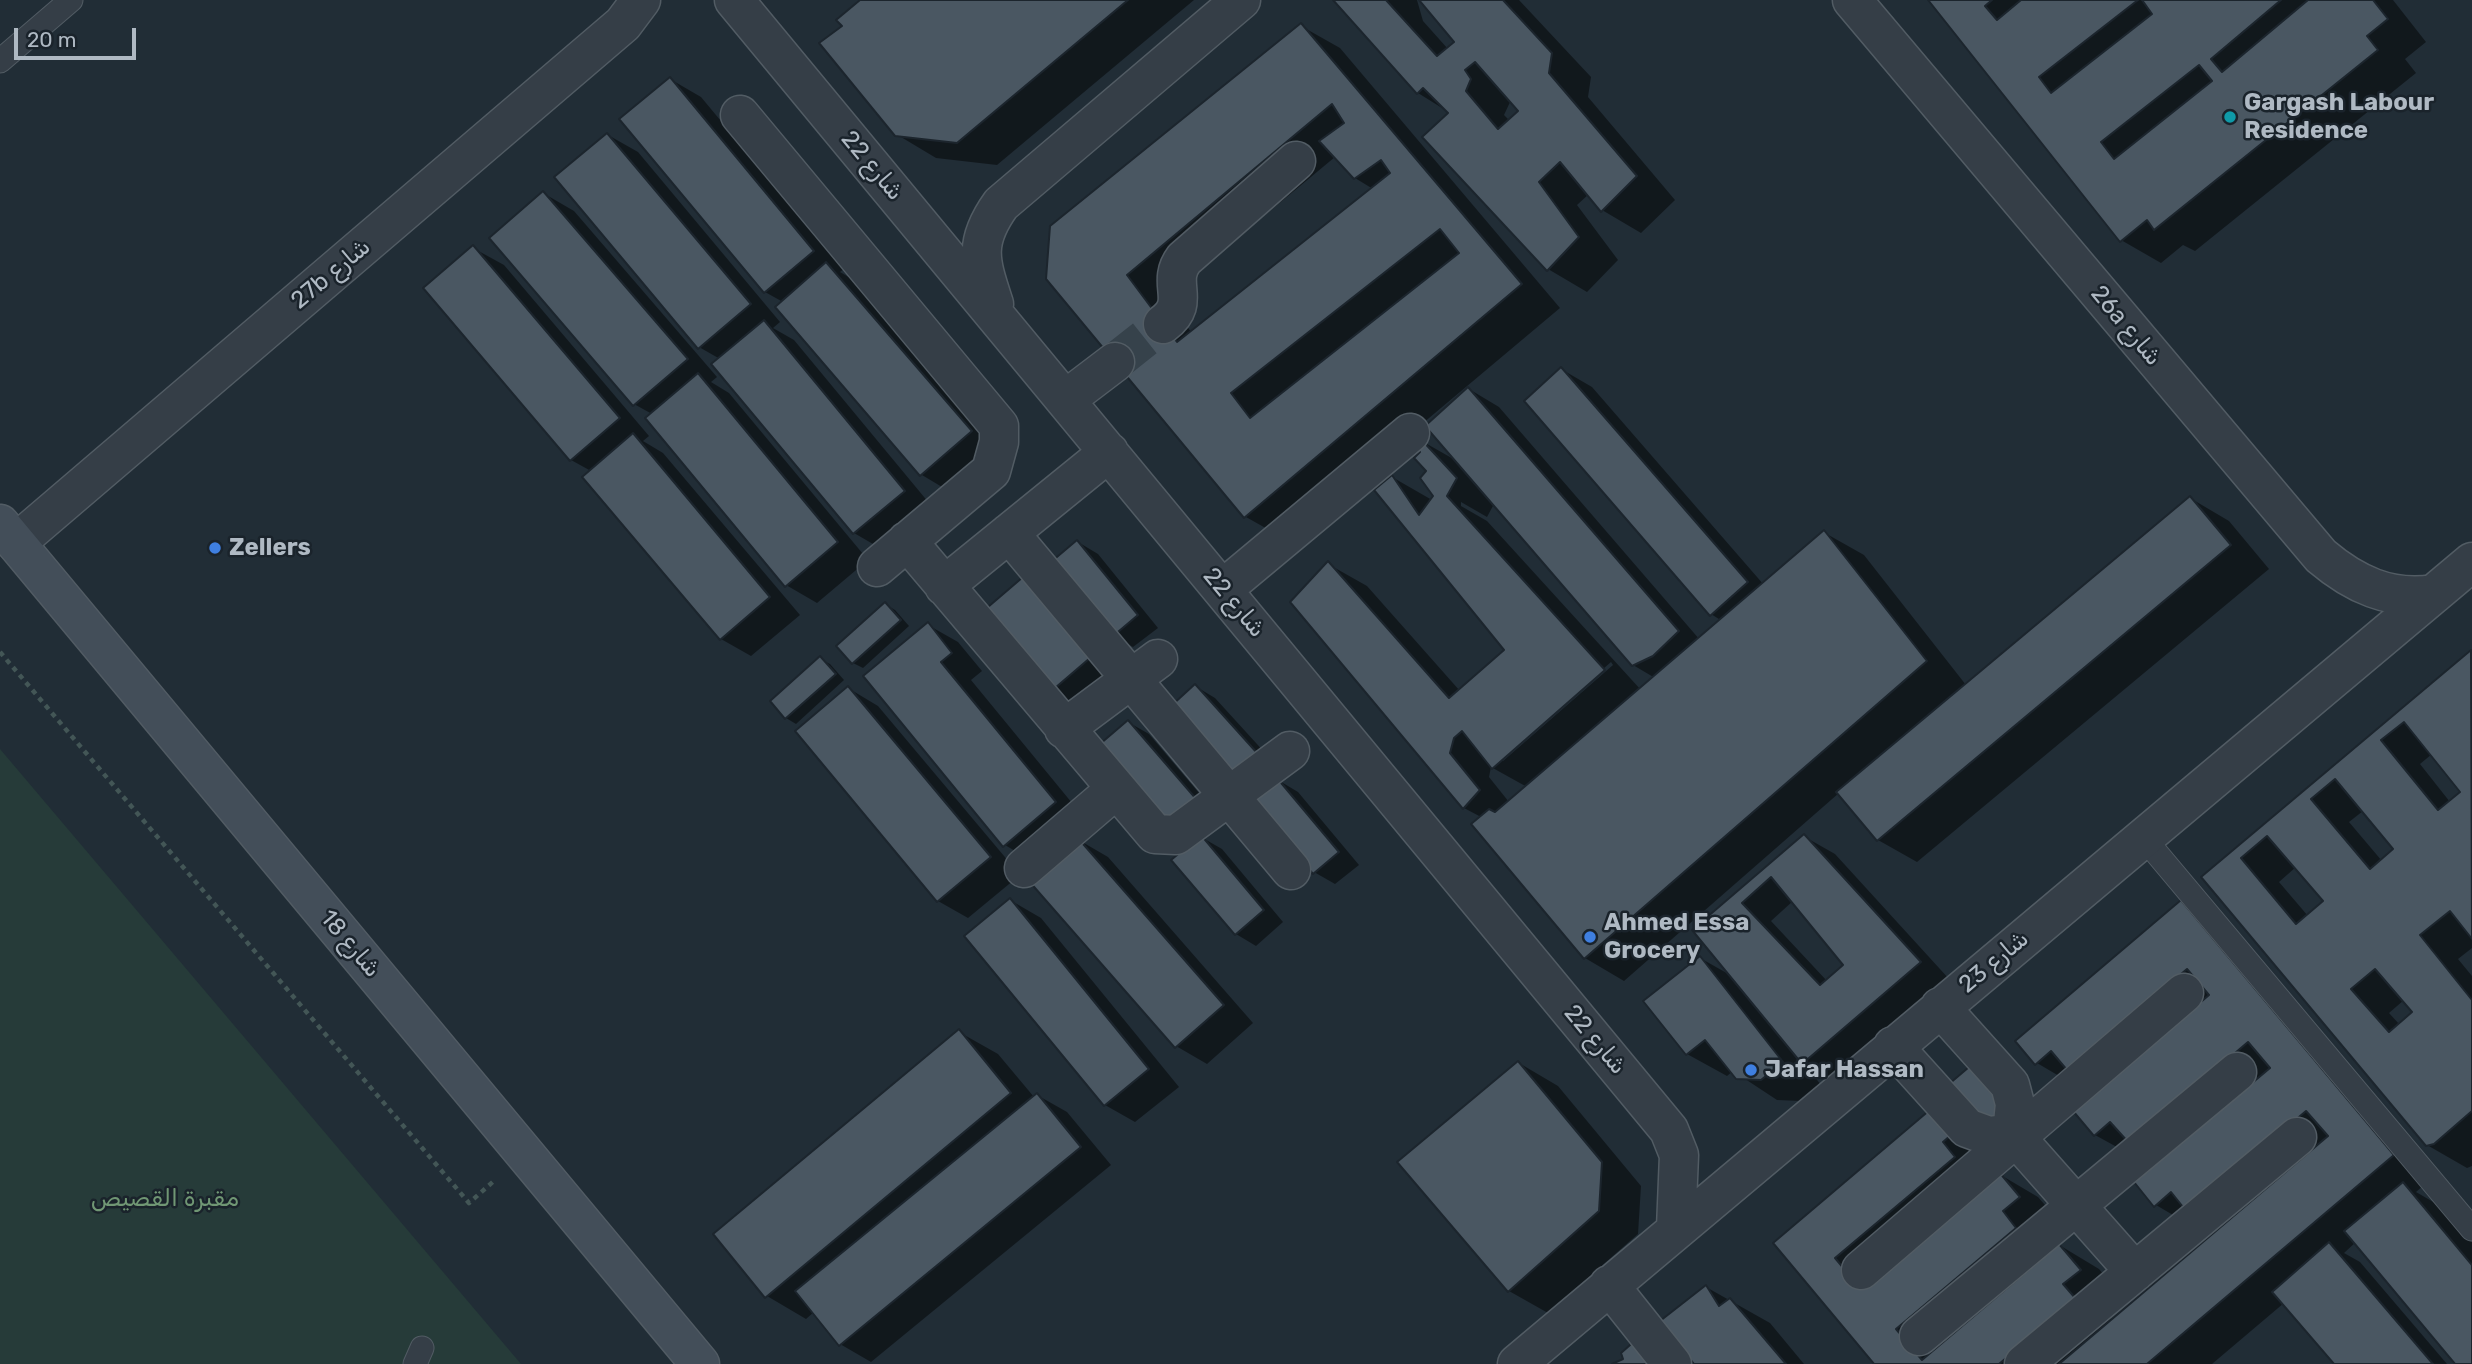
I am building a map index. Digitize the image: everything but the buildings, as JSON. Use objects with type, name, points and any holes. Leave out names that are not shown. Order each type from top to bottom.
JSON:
[{"type":"street","name":"27b شارع","points":[[8,533],[623,24],[641,0]]},
{"type":"street","name":"شارع 22","points":[[734,0],[1669,1130],[1679,1155],[1676,1228]]},
{"type":"street","points":[[999,319],[979,259],[984,232],[1001,204],[1241,0]]},
{"type":"street","name":"26a شارع","points":[[1852,0],[2320,556],[2342,574],[2366,587],[2413,597],[2434,594]]},
{"type":"street","points":[[740,115],[999,426],[999,442],[991,471],[877,567]]},
{"type":"street","points":[[1163,324],[1176,312],[1180,291],[1175,279],[1177,268],[1184,259],[1296,161]]},
{"type":"street","points":[[1065,400],[1115,362]]},
{"type":"street","points":[[1223,589],[1410,433]]},
{"type":"street","points":[[944,586],[1109,452]]},
{"type":"street","name":"شارع 18","points":[[8,533],[700,1364]]},
{"type":"street","points":[[1009,533],[1145,669],[1229,796],[1291,870]]},
{"type":"street","points":[[907,541],[1148,829],[1163,836],[1176,835],[1290,751]]},
{"type":"street","name":"شارع 23","points":[[1517,1364],[2472,562]]},
{"type":"street","points":[[1065,729],[1145,669]]},
{"type":"street","points":[[1024,868],[1115,790]]},
{"type":"street","points":[[1861,1270],[2013,1135],[2184,993]]},
{"type":"street","points":[[1940,1007],[2010,1084],[2015,1104],[2013,1135],[2135,1272]]},
{"type":"street","points":[[1893,1046],[1967,1128],[1989,1136],[2013,1135]]},
{"type":"street","points":[[1919,1336],[2237,1072]]},
{"type":"street","points":[[2024,1364],[2297,1137]]},
{"type":"street","points":[[1609,1285],[1672,1364]]},
{"type":"lane","points":[[0,61],[71,0]]},
{"type":"lane","points":[[2143,837],[2472,1228]]},
{"type":"path","points":[[0,652],[469,1203],[524,1154]]},
{"type":"green space","name":"مقبرة القصيص","points":[[0,749],[521,1364],[0,1364]]},
{"type":"tunnel","points":[[1115,362],[1163,324]]},
{"type":"place","name":"Gargash Labour Residence","points":[[2230,117]]},
{"type":"place","name":"Zellers","points":[[215,548]]},
{"type":"place","name":"Ahmed Essa Grocery","points":[[1590,937]]},
{"type":"place","name":"Jafar Hassan","points":[[1751,1070]]}]
